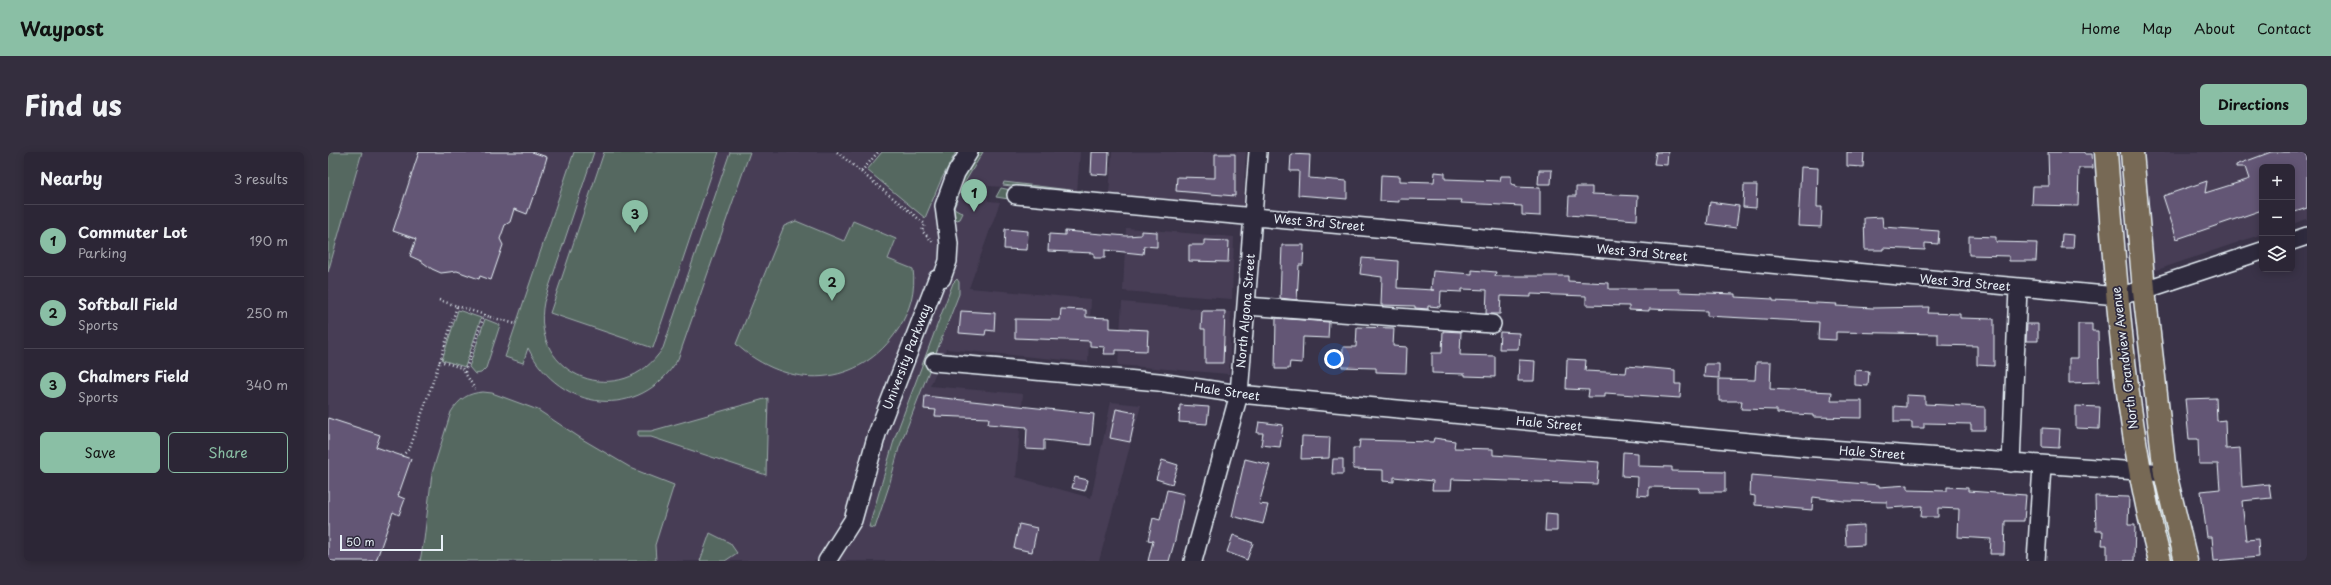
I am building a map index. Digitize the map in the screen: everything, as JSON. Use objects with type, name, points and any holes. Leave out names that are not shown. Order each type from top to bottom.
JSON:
[{"type":"main road","name":"North Grandview Avenue","points":[[2106,152],[2117,296],[2125,374],[2140,473],[2160,561]]},
{"type":"main road","points":[[2132,152],[2144,290],[2165,473],[2186,561]]},
{"type":"street","points":[[941,250],[949,244],[944,206],[956,173],[969,152]]},
{"type":"street","name":"North Algona Street","points":[[1193,561],[1239,394],[1258,152]]},
{"type":"street","name":"West 3rd Street","points":[[1016,195],[2117,296],[2144,290],[2259,252]]},
{"type":"street","points":[[2295,240],[2307,236]]},
{"type":"street","name":"University Parkway","points":[[827,561],[853,520],[877,434],[937,279],[935,274],[941,258],[941,250]]},
{"type":"street","points":[[2011,463],[2018,288]]},
{"type":"street","points":[[1246,306],[1492,324]]},
{"type":"street","name":"Hale Street","points":[[934,362],[1159,382],[1239,394],[1802,448],[2140,473],[2165,473]]},
{"type":"street","points":[[2036,561],[2042,466]]},
{"type":"path","points":[[837,152],[925,224],[922,231],[941,250]]},
{"type":"path","points":[[861,172],[878,152]]},
{"type":"path","points":[[439,300],[516,324]]},
{"type":"path","points":[[402,456],[410,448],[457,306]]},
{"type":"path","points":[[465,372],[484,315]]},
{"type":"path","points":[[440,361],[462,368],[475,389]]},
{"type":"shaded area","points":[[328,152],[1080,152],[1077,192],[989,186],[988,201],[1000,202],[969,288],[1091,299],[1088,362],[946,349],[930,386],[1023,394],[1016,477],[1091,498],[1111,402],[1141,405],[1099,561],[328,561]]},
{"type":"shaded area","points":[[1112,152],[1246,152],[1243,206],[1109,195]]},
{"type":"shaded area","points":[[2140,152],[2307,152],[2307,219],[2295,223],[2295,164],[2259,164],[2259,235],[2151,272]]},
{"type":"shaded area","points":[[1126,228],[1234,237],[1232,299],[1123,291]]},
{"type":"shaded area","points":[[1122,302],[1231,312],[1229,374],[1118,365]]},
{"type":"green space","points":[[328,152],[362,152],[328,272]]},
{"type":"green space","points":[[574,152],[594,152],[544,302],[543,328],[550,350],[564,366],[582,377],[603,381],[625,378],[646,367],[663,348],[730,152],[750,152],[678,359],[662,379],[643,393],[622,400],[601,401],[580,396],[560,386],[542,369],[528,348],[523,363],[505,357]]},
{"type":"green space","points":[[604,152],[719,152],[653,348],[550,313]]},
{"type":"green space","points":[[882,152],[956,152],[941,180],[925,218],[867,170]]},
{"type":"green space","points":[[978,152],[983,152],[962,187],[954,208],[963,213],[960,219],[957,220],[953,214],[952,206],[954,196],[963,176]]},
{"type":"green space","points":[[1004,182],[1078,191],[1083,190],[1082,194],[1003,185]]},
{"type":"green space","points":[[1001,188],[1016,191],[1015,200],[996,197]]},
{"type":"green space","points":[[796,221],[844,241],[853,221],[896,239],[888,259],[913,269],[913,292],[909,307],[899,328],[883,348],[864,363],[844,372],[822,376],[800,376],[778,370],[756,359],[736,344],[784,226]]},
{"type":"green space","points":[[957,279],[959,282],[959,294],[899,448],[889,486],[875,528],[869,527],[895,437],[953,283]]},
{"type":"green space","points":[[458,310],[481,318],[465,367],[442,360]]},
{"type":"green space","points":[[485,319],[500,325],[486,368],[481,373],[475,374],[469,367]]},
{"type":"green space","points":[[483,392],[492,393],[538,410],[582,439],[633,469],[674,485],[655,545],[656,561],[420,561],[432,473],[451,412],[461,400],[468,395]]},
{"type":"green space","points":[[768,398],[766,475],[651,437],[638,437],[638,431],[651,431]]},
{"type":"green space","points":[[2157,491],[2160,491],[2176,561],[2168,561],[2154,494]]},
{"type":"green space","points":[[710,533],[730,543],[737,553],[725,561],[700,561]]},
{"type":"building","points":[[419,152],[532,152],[547,157],[536,194],[533,197],[527,214],[514,209],[510,222],[505,225],[500,239],[503,245],[491,280],[480,276],[479,279],[457,271],[441,273],[432,269],[421,261],[410,256],[416,239],[393,231]]},
{"type":"building","points":[[1092,152],[1109,152],[1108,175],[1091,174]]},
{"type":"building","points":[[1656,152],[1668,152],[1667,165],[1654,164]]},
{"type":"building","points":[[1847,152],[1864,152],[1863,167],[1847,166]]},
{"type":"building","points":[[2048,152],[2085,152],[2085,154],[2092,154],[2093,168],[2079,168],[2078,206],[2032,205],[2033,186],[2049,186]]},
{"type":"building","points":[[2271,152],[2307,152],[2307,208],[2295,212],[2295,164],[2259,164],[2259,211],[2177,239],[2163,196],[2207,181],[2205,193],[2250,179],[2246,167],[2236,167],[2236,165]]},
{"type":"building","points":[[1215,154],[1235,154],[1235,196],[1176,191],[1177,177],[1215,178]]},
{"type":"building","points":[[1291,154],[1310,155],[1309,178],[1347,181],[1347,199],[1298,195],[1299,171],[1290,171]]},
{"type":"building","points":[[1801,167],[1818,168],[1817,207],[1822,207],[1821,227],[1798,226]]},
{"type":"building","points":[[1539,170],[1552,170],[1551,184],[1538,184]]},
{"type":"building","points":[[1435,172],[1445,173],[1445,179],[1500,181],[1501,176],[1511,176],[1511,184],[1516,185],[1515,187],[1540,188],[1540,216],[1522,215],[1522,206],[1461,203],[1462,200],[1399,199],[1399,202],[1380,201],[1381,175],[1400,176],[1400,181],[1434,182]]},
{"type":"building","points":[[1744,185],[1757,185],[1756,208],[1743,207]]},
{"type":"building","points":[[1576,187],[1592,187],[1592,194],[1638,196],[1637,220],[1568,215],[1569,196],[1576,196]]},
{"type":"building","points":[[1710,202],[1739,206],[1736,228],[1707,224]]},
{"type":"building","points":[[1882,217],[1883,227],[1939,231],[1938,244],[1925,243],[1925,250],[1883,248],[1883,250],[1865,250],[1864,218]]},
{"type":"building","points":[[1005,229],[1028,231],[1027,250],[1004,249]]},
{"type":"building","points":[[1065,231],[1127,236],[1141,235],[1141,231],[1157,232],[1157,247],[1144,246],[1143,254],[1105,250],[1105,258],[1094,258],[1094,253],[1048,251],[1049,234],[1065,235]]},
{"type":"building","points":[[2062,234],[2074,235],[2073,248],[2061,248]]},
{"type":"building","points":[[1969,236],[1996,237],[1996,242],[2037,243],[2036,261],[2009,261],[2009,256],[1969,255]]},
{"type":"building","points":[[1204,240],[1229,241],[1228,262],[1189,261],[1189,245],[1204,245]]},
{"type":"building","points":[[1282,245],[1304,245],[1303,265],[1299,265],[1297,300],[1280,298]]},
{"type":"building","points":[[1362,258],[1398,261],[1397,288],[1431,290],[1433,271],[1472,274],[1472,270],[1496,272],[1495,276],[1568,276],[1568,281],[1609,283],[1609,289],[1679,289],[1679,292],[1735,294],[1735,297],[1773,299],[1773,301],[1837,304],[1836,306],[1873,308],[1929,307],[1928,313],[1960,314],[1960,318],[1994,319],[1994,366],[1977,365],[1977,346],[1938,345],[1938,334],[1836,332],[1836,340],[1818,339],[1819,322],[1707,316],[1707,311],[1649,309],[1649,311],[1629,310],[1629,306],[1586,305],[1586,296],[1531,294],[1531,297],[1501,296],[1500,314],[1486,314],[1487,290],[1462,289],[1462,292],[1441,291],[1440,307],[1428,306],[1428,309],[1415,308],[1415,306],[1381,305],[1382,277],[1360,274]]},
{"type":"building","points":[[1061,309],[1086,310],[1086,317],[1110,318],[1110,328],[1148,330],[1147,351],[1116,350],[1116,354],[1104,354],[1105,347],[1090,346],[1090,341],[1015,338],[1015,319],[1060,320]]},
{"type":"building","points":[[961,311],[995,313],[994,331],[986,330],[985,335],[959,333]]},
{"type":"building","points":[[1202,311],[1225,311],[1223,363],[1205,363],[1205,329],[1201,329]]},
{"type":"building","points":[[1276,318],[1329,322],[1328,338],[1303,337],[1302,363],[1290,362],[1289,369],[1275,369]]},
{"type":"building","points":[[2027,324],[2038,324],[2038,341],[2026,341]]},
{"type":"building","points":[[2078,324],[2092,324],[2092,331],[2098,331],[2099,382],[2069,383],[2069,358],[2078,358]]},
{"type":"building","points":[[1357,327],[1394,328],[1393,346],[1407,347],[1406,373],[1376,372],[1376,368],[1342,367],[1343,347],[1356,347]]},
{"type":"building","points":[[1443,331],[1461,332],[1460,355],[1495,356],[1495,377],[1432,373],[1432,353],[1442,353]]},
{"type":"building","points":[[1500,332],[1519,333],[1518,349],[1499,349]]},
{"type":"building","points":[[1567,359],[1586,360],[1585,371],[1626,373],[1627,366],[1675,370],[1675,384],[1681,384],[1680,398],[1605,393],[1605,397],[1588,397],[1589,390],[1566,389]]},
{"type":"building","points":[[1519,360],[1535,361],[1534,381],[1518,381]]},
{"type":"building","points":[[1756,362],[1771,362],[1770,389],[1832,392],[1831,401],[1862,401],[1862,418],[1813,417],[1813,415],[1777,413],[1777,410],[1741,409],[1742,401],[1719,401],[1719,379],[1755,380]]},
{"type":"building","points":[[1705,364],[1719,364],[1719,378],[1704,377]]},
{"type":"building","points":[[1855,370],[1869,371],[1868,386],[1855,385]]},
{"type":"building","points":[[1906,395],[1925,396],[1925,404],[1985,407],[1985,430],[1971,430],[1971,424],[1924,423],[1924,428],[1912,428],[1912,422],[1894,422],[1894,406],[1906,407]]},
{"type":"building","points":[[925,396],[1094,414],[1091,445],[1044,440],[1044,450],[1026,449],[1027,427],[988,424],[989,418],[935,416],[936,410],[924,409]]},
{"type":"building","points":[[2216,398],[2217,421],[2225,420],[2226,449],[2240,448],[2242,487],[2269,484],[2271,498],[2242,501],[2246,540],[2258,539],[2259,557],[2214,561],[2212,537],[2207,537],[2201,491],[2220,489],[2218,464],[2199,464],[2198,439],[2189,439],[2185,399]]},
{"type":"building","points":[[1180,405],[1209,407],[1207,424],[1179,422]]},
{"type":"building","points":[[2076,406],[2100,407],[2099,429],[2076,428]]},
{"type":"building","points":[[1116,409],[1136,413],[1130,442],[1110,438]]},
{"type":"building","points":[[328,418],[380,435],[376,447],[411,459],[398,496],[405,499],[399,515],[393,512],[376,561],[328,561]]},
{"type":"building","points":[[1259,422],[1283,425],[1280,447],[1261,445],[1263,433],[1257,433]]},
{"type":"building","points":[[2042,428],[2060,429],[2059,448],[2042,447]]},
{"type":"building","points":[[1302,436],[1330,437],[1329,458],[1301,459]]},
{"type":"building","points":[[1434,438],[1455,441],[1454,448],[1493,449],[1493,455],[1599,462],[1597,484],[1452,479],[1451,490],[1432,490],[1433,481],[1394,477],[1394,482],[1383,481],[1383,470],[1353,469],[1353,448],[1359,448],[1360,440],[1433,442]]},
{"type":"building","points":[[1623,452],[1638,453],[1638,466],[1672,467],[1672,471],[1725,472],[1725,492],[1699,492],[1700,488],[1649,487],[1649,496],[1637,495],[1638,477],[1622,476]]},
{"type":"building","points":[[1245,459],[1270,465],[1259,504],[1268,505],[1263,524],[1232,516]]},
{"type":"building","points":[[1333,459],[1343,459],[1343,474],[1332,474]]},
{"type":"building","points":[[1162,460],[1178,465],[1172,484],[1156,479]]},
{"type":"building","points":[[1751,475],[1879,485],[1879,487],[1908,485],[1908,490],[1947,491],[1947,487],[1968,488],[1968,491],[2026,495],[2024,521],[2005,521],[2004,554],[1990,554],[1991,539],[1958,537],[1959,509],[1938,508],[1938,517],[1921,517],[1922,506],[1887,508],[1887,502],[1844,501],[1813,497],[1812,510],[1755,505],[1755,496],[1750,495]]},
{"type":"building","points":[[1075,477],[1088,480],[1085,491],[1072,488]]},
{"type":"building","points":[[1167,490],[1184,494],[1175,540],[1169,561],[1148,561],[1153,541],[1148,540],[1153,518],[1160,520]]},
{"type":"building","points":[[2095,496],[2129,497],[2128,525],[2135,525],[2134,561],[2107,561],[2107,545],[2102,545],[2103,531],[2096,531]]},
{"type":"building","points":[[1546,513],[1557,514],[1557,531],[1545,531]]},
{"type":"building","points":[[1019,524],[1037,528],[1032,552],[1014,548]]},
{"type":"building","points":[[1864,525],[1864,545],[1846,546],[1845,526]]},
{"type":"building","points":[[1233,535],[1253,543],[1247,560],[1227,552]]},
{"type":"place","name":"Commuter Lot","points":[[974,212]]},
{"type":"place","name":"Chalmers Field","points":[[635,233]]},
{"type":"place","name":"Softball Field","points":[[832,301]]}]
